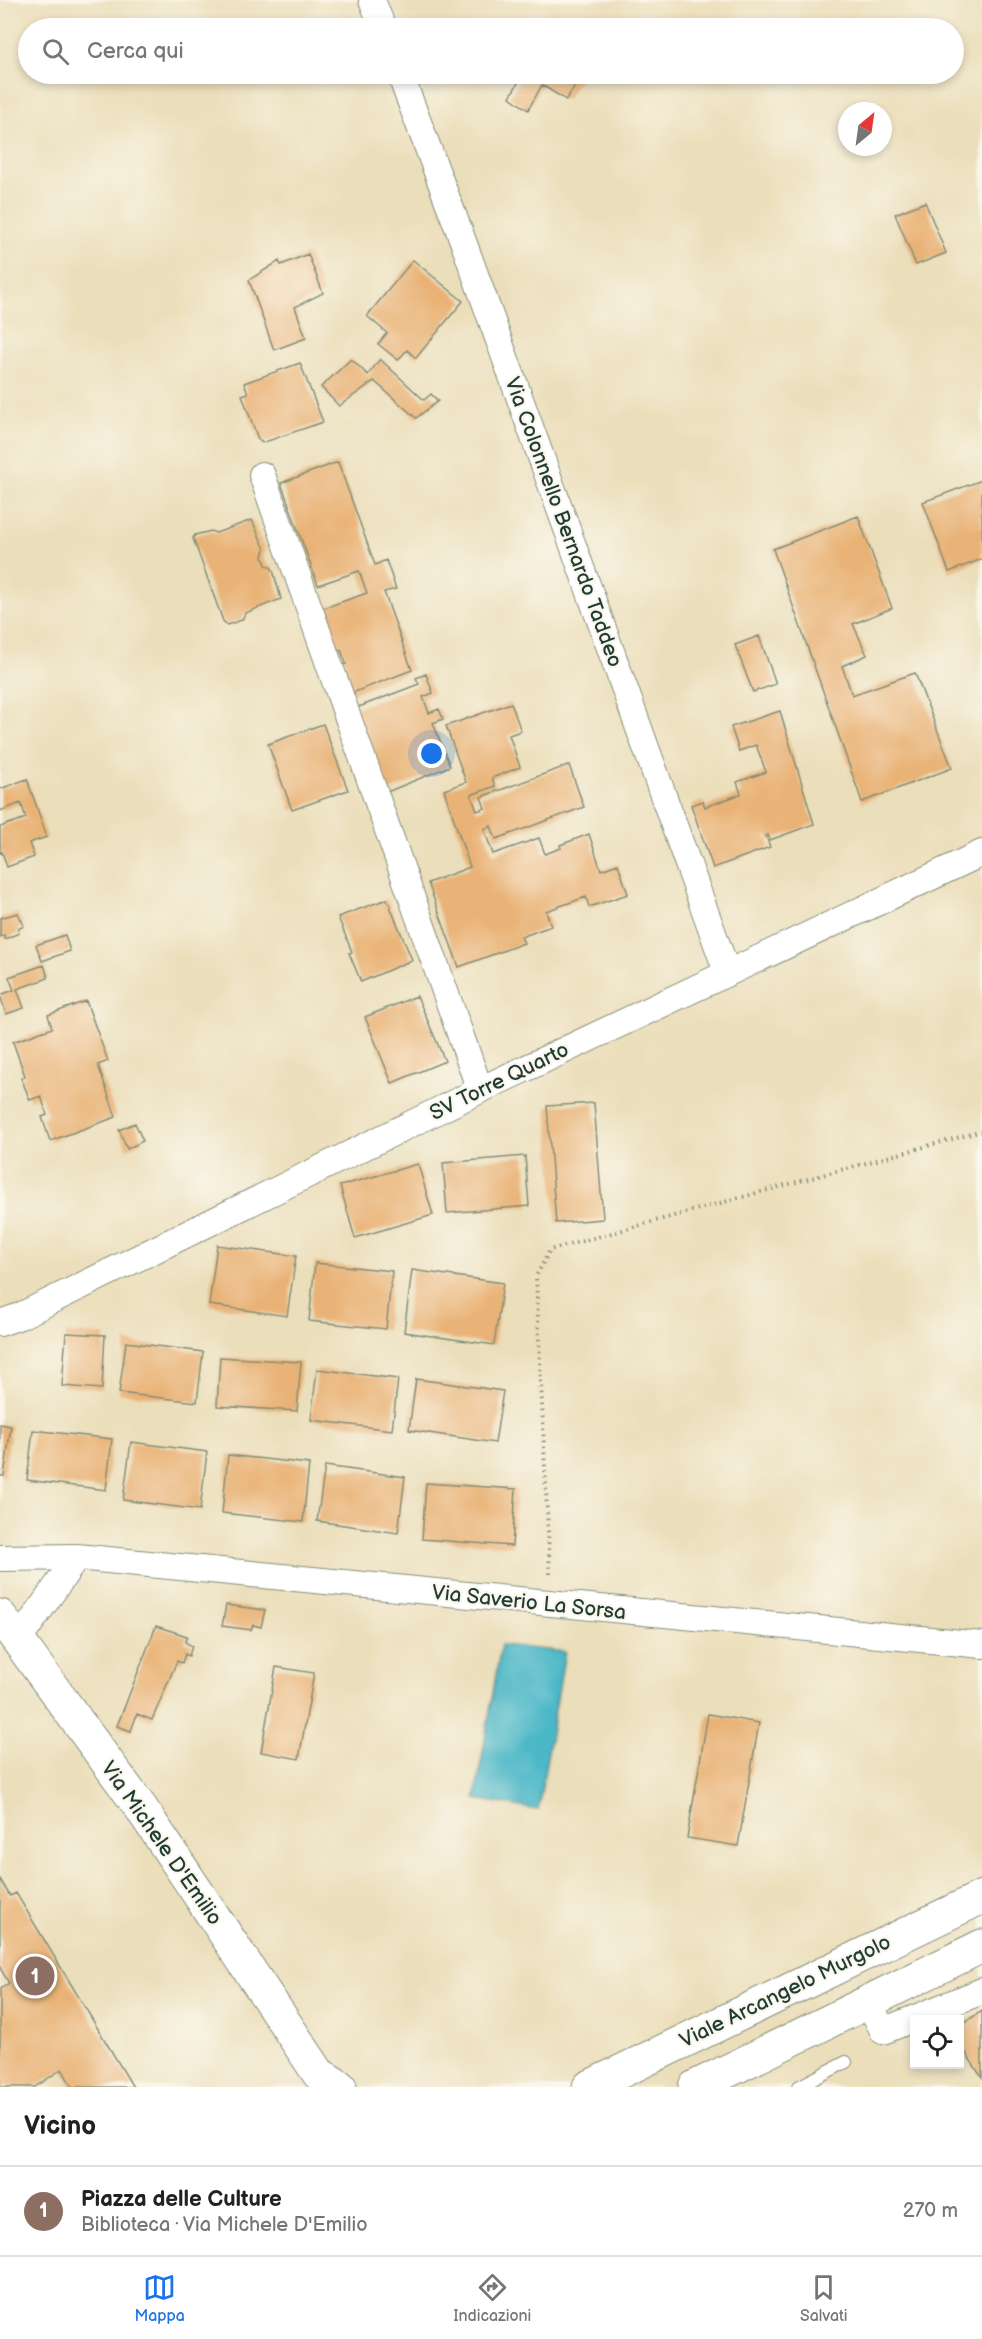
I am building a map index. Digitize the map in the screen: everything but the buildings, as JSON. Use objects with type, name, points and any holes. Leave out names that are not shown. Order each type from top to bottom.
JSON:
[{"type":"main road","name":"Via Michele D'Emilio","points":[[9,1628],[141,1808],[326,2083]]},
{"type":"main road","name":"Viale Arcangelo Murgolo","points":[[590,2087],[982,1897]]},
{"type":"main road","points":[[698,2086],[868,2000],[982,1946]]},
{"type":"street","points":[[372,0],[379,18]]},
{"type":"street","name":"Via Colonnello Bernardo Taddeo","points":[[404,84],[727,972]]},
{"type":"street","points":[[262,475],[480,1090]]},
{"type":"street","name":"SV Torre Quarto","points":[[0,1339],[10,1319],[480,1090],[982,852]]},
{"type":"street","points":[[9,1628],[77,1557]]},
{"type":"street","name":"Via Saverio La Sorsa","points":[[0,1558],[77,1557],[551,1605],[982,1645]]},
{"type":"street","points":[[868,2000],[883,2031],[982,1991]]},
{"type":"lane","points":[[798,2087],[846,2062]]},
{"type":"path","points":[[551,1605],[536,1276],[550,1250],[982,1131]]},
{"type":"water","points":[[501,1645],[565,1652],[538,1810],[475,1799]]},
{"type":"place","name":"Piazza delle Culture","points":[[35,1976]]}]
